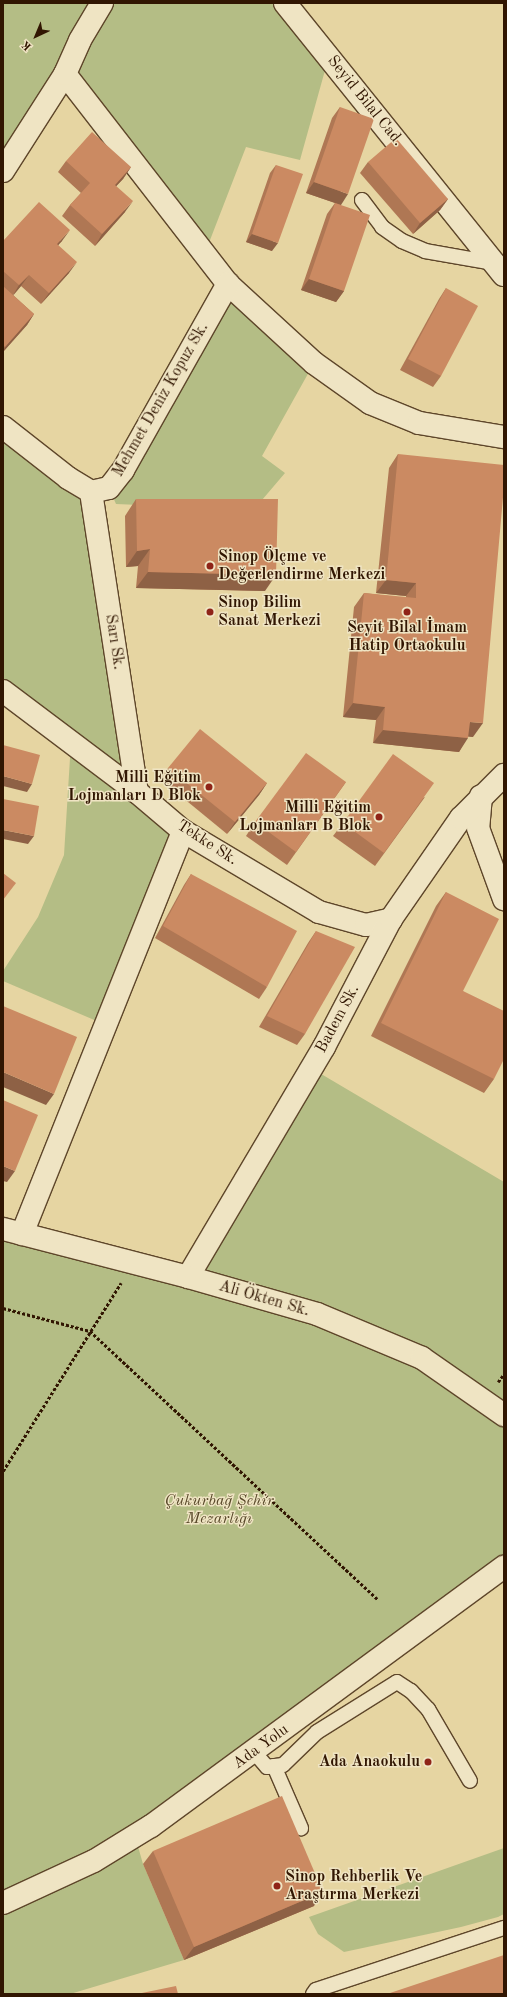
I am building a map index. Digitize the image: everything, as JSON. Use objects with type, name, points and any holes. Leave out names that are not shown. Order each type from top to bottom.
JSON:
[{"type":"street","points":[[5,163],[65,74],[80,40],[102,3]]},
{"type":"street","name":"Seyid Bilal Cad.","points":[[285,3],[499,269]]},
{"type":"street","points":[[65,74],[228,284],[314,363],[370,402],[419,423],[504,437]]},
{"type":"street","name":"Mehmet Deniz Kopuz Sk.","points":[[91,492],[109,488],[123,470],[228,284]]},
{"type":"street","points":[[3,427],[68,478],[91,492]]},
{"type":"street","name":"Sarı Sk.","points":[[91,492],[137,792]]},
{"type":"street","name":"Tekke Sk.","points":[[3,691],[137,792],[183,831],[319,912],[366,925],[391,919]]},
{"type":"street","name":"Badem Sk.","points":[[188,1277],[324,1047],[391,919],[461,818],[481,796],[504,775]]},
{"type":"street","points":[[481,796],[478,828],[504,899]]},
{"type":"street","points":[[13,1232],[183,831]]},
{"type":"street","name":"Ali Ökten Sk.","points":[[13,1232],[188,1277],[316,1314],[422,1358],[504,1415]]},
{"type":"street","name":"Ada Yolu","points":[[3,1903],[94,1861],[151,1826],[254,1752],[504,1567]]},
{"type":"lane","points":[[362,200],[382,227],[402,241],[425,251],[499,269]]},
{"type":"lane","points":[[254,1752],[267,1767],[283,1765],[317,1732],[397,1682],[411,1691],[428,1710],[470,1781]]},
{"type":"lane","points":[[274,1766],[301,1828]]},
{"type":"lane","points":[[313,1994],[316,1990],[504,1928]]},
{"type":"path","points":[[3,1471],[134,1263]]},
{"type":"path","points":[[3,1308],[90,1332],[377,1599]]},
{"type":"green space","points":[[3,3],[285,3],[329,56],[300,160],[246,147],[205,253],[66,74],[3,156]]},
{"type":"green space","points":[[228,284],[314,363],[262,456],[285,473],[262,500],[232,509],[116,504],[109,488]]},
{"type":"green space","points":[[3,427],[91,492],[137,792],[183,831],[106,1025],[3,981],[3,971],[38,917],[64,855],[71,742],[3,691]]},
{"type":"green space","name":"Çukurbağ Şehir Mezarlığı","points":[[311,1068],[504,1182],[504,1567],[135,1836],[143,1864],[184,1960],[70,1994],[3,1994],[3,1229],[188,1277]]},
{"type":"green space","points":[[504,1848],[504,1914],[498,1917],[461,1927],[344,1952],[318,1934],[309,1917]]},
{"type":"building","points":[[340,107],[374,119],[348,194],[314,182]]},
{"type":"building","points":[[92,132],[131,167],[115,185],[133,201],[102,234],[70,205],[90,183],[66,161]]},
{"type":"building","points":[[396,138],[448,199],[420,223],[368,162]]},
{"type":"building","points":[[276,165],[303,174],[278,243],[252,234]]},
{"type":"building","points":[[39,202],[70,230],[57,244],[77,262],[49,293],[29,275],[19,285],[3,271],[3,241]]},
{"type":"building","points":[[335,203],[370,215],[344,291],[309,279]]},
{"type":"building","points":[[3,286],[34,314],[5,347],[3,345]]},
{"type":"building","points":[[446,288],[478,306],[441,376],[408,359]]},
{"type":"building","points":[[398,454],[504,465],[504,486],[483,723],[470,722],[468,738],[383,730],[385,707],[353,703],[364,593],[416,598],[416,583],[386,580]]},
{"type":"building","points":[[136,499],[278,499],[276,575],[148,572],[150,549],[137,551]]},
{"type":"building","name":"Milli Eğitim Lojmanları D Blok","points":[[200,729],[267,783],[235,822],[168,768]]},
{"type":"building","points":[[3,745],[40,755],[32,784],[3,776]]},
{"type":"building","points":[[306,753],[346,782],[296,852],[255,822]]},
{"type":"building","name":"Milli Eğitim Lojmanları B Blok","points":[[393,754],[434,783],[384,853],[343,823]]},
{"type":"building","points":[[3,799],[39,806],[34,836],[3,830]]},
{"type":"building","points":[[3,873],[16,883],[3,900]]},
{"type":"building","points":[[191,874],[297,931],[267,987],[163,926]]},
{"type":"building","points":[[446,892],[499,919],[463,991],[504,1011],[504,1059],[494,1079],[381,1023]]},
{"type":"building","points":[[316,931],[355,947],[305,1034],[267,1016]]},
{"type":"building","points":[[3,1006],[77,1037],[54,1094],[3,1072]]},
{"type":"building","points":[[3,1100],[38,1115],[15,1171],[3,1166]]},
{"type":"building","points":[[282,1796],[323,1892],[194,1947],[153,1851]]},
{"type":"building","points":[[504,1955],[504,1994],[387,1994]]},
{"type":"building","points":[[176,1986],[178,1994],[137,1994]]},
{"type":"place","name":"Sinop Ölçme ve Değerlendirme Merkezi","points":[[210,566]]},
{"type":"place","name":"Sinop Bilim Sanat Merkezi","points":[[210,612]]},
{"type":"place","name":"Seyit Bilal İmam Hatip Ortaokulu","points":[[407,612]]},
{"type":"place","name":"Milli Eğitim Lojmanları D Blok","points":[[209,787]]},
{"type":"place","name":"Milli Eğitim Lojmanları B Blok","points":[[379,817]]},
{"type":"place","name":"Ada Anaokulu","points":[[428,1762]]},
{"type":"place","name":"Sinop Rehberlik Ve Araştırma Merkezi","points":[[277,1886]]}]
